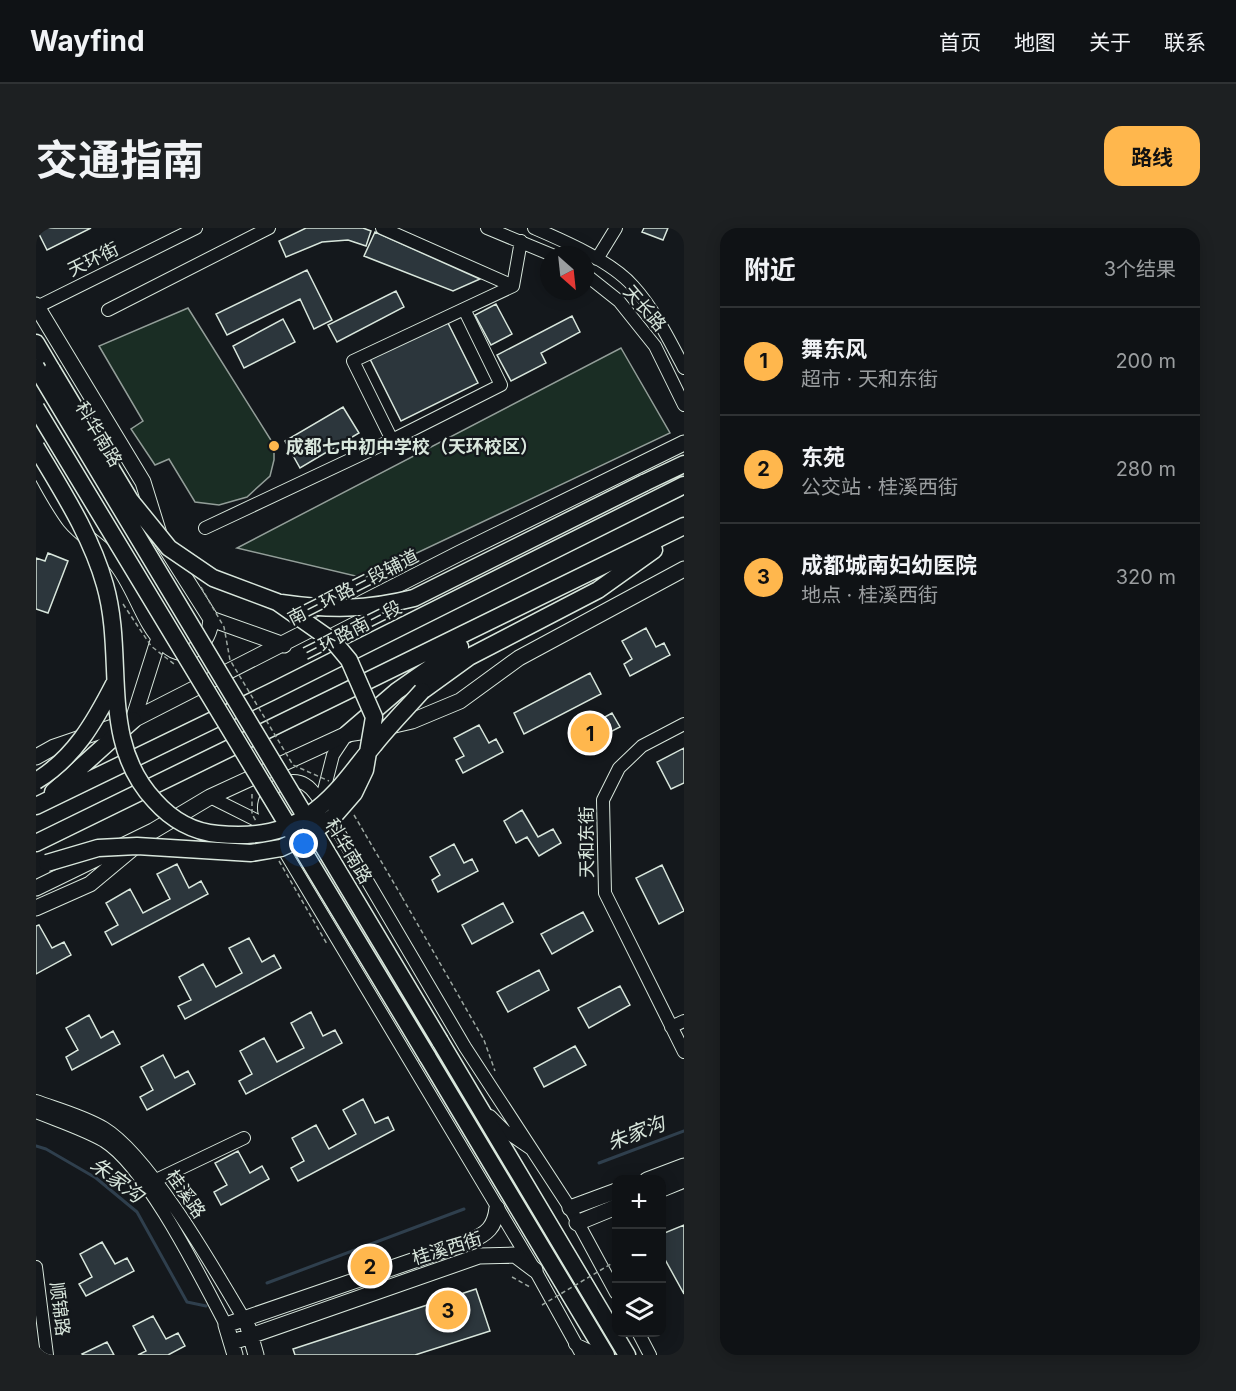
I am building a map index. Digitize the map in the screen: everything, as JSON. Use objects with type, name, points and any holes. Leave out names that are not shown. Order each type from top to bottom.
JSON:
[{"type":"highway","points":[[36,343],[44,368],[130,500],[169,548],[213,578],[277,602],[326,609],[379,607],[414,598],[684,464]]},
{"type":"highway","name":"科华南路","points":[[44,368],[627,1355]]},
{"type":"highway","points":[[36,408],[606,1355]]},
{"type":"highway","points":[[36,447],[76,515],[105,585],[115,641],[115,684],[119,734],[130,767],[144,789],[165,813],[188,826],[212,834],[235,836],[264,834],[308,816],[332,797],[422,691],[469,657],[598,590],[684,528]]},
{"type":"highway","name":"三环路南三段","points":[[38,805],[271,692],[684,485]]},
{"type":"highway","points":[[36,843],[684,528]]},
{"type":"highway","points":[[41,865],[98,848],[137,846],[252,853],[281,848],[309,835],[334,816],[354,793],[365,770],[374,717],[349,660],[334,642],[277,602]]},
{"type":"highway","points":[[347,734],[397,691],[501,618]]},
{"type":"highway","points":[[36,781],[63,762],[77,748],[115,684]]},
{"type":"highway","points":[[38,805],[133,720]]},
{"type":"main road","points":[[37,306],[144,482],[161,540],[211,619],[284,645]]},
{"type":"main road","name":"南三环路三段辅道","points":[[36,757],[54,747],[133,720],[284,645],[460,553],[684,443]]},
{"type":"main road","points":[[36,465],[70,521],[115,562],[159,638],[174,651],[185,652],[196,649],[206,641],[211,619]]},
{"type":"main road","points":[[36,888],[153,831],[210,797],[347,734],[412,721],[460,701],[519,658],[684,569]]},
{"type":"main road","points":[[133,720],[159,638]]},
{"type":"main road","points":[[36,746],[54,747]]},
{"type":"main road","points":[[36,908],[90,884],[153,831]]},
{"type":"main road","points":[[658,1175],[684,1166]]},
{"type":"main road","points":[[666,1187],[684,1180]]},
{"type":"main road","points":[[570,1208],[612,1192]]},
{"type":"main road","name":"桂溪西街","points":[[226,1325],[470,1241],[488,1232],[495,1221],[497,1208]]},
{"type":"main road","points":[[577,1223],[612,1209]]},
{"type":"main road","name":"桂溪西街","points":[[234,1348],[252,1335],[479,1256],[515,1255],[535,1270]]},
{"type":"main road","name":"桂溪路","points":[[244,1319],[252,1335],[256,1355]]},
{"type":"main road","name":"桂溪路","points":[[226,1325],[234,1348]]},
{"type":"street","name":"天环街","points":[[37,306],[196,228]]},
{"type":"street","points":[[108,310],[269,228]]},
{"type":"street","points":[[382,228],[513,285]]},
{"type":"street","points":[[487,228],[540,249]]},
{"type":"street","name":"天长路","points":[[534,228],[582,248],[633,285],[670,340],[684,368]]},
{"type":"street","points":[[597,259],[616,228]]},
{"type":"street","points":[[513,285],[522,241]]},
{"type":"street","name":"天长路","points":[[594,281],[620,301],[655,346],[684,405]]},
{"type":"street","points":[[392,440],[353,361],[513,285]]},
{"type":"street","points":[[205,528],[392,440],[501,385],[464,309]]},
{"type":"street","name":"天和东街","points":[[684,724],[642,746],[619,768],[603,800],[605,893],[684,1052]]},
{"type":"street","points":[[321,801],[333,755],[347,734]]},
{"type":"street","points":[[598,1355],[579,1349],[535,1270],[270,827],[264,809],[267,796],[275,787],[289,780],[302,783],[311,788],[321,801],[465,1047],[570,1208],[612,1286]]},
{"type":"street","points":[[210,797],[270,827]]},
{"type":"street","points":[[671,1027],[684,1021]]},
{"type":"street","points":[[474,1098],[505,1131],[534,1150]]},
{"type":"street","name":"桂溪路","points":[[36,1101],[104,1128],[131,1153],[154,1181],[212,1266],[244,1319]]},
{"type":"street","name":"桂溪路","points":[[36,1112],[105,1142],[129,1165],[149,1191],[226,1325]]},
{"type":"street","points":[[471,1164],[474,1134]]},
{"type":"street","points":[[154,1181],[244,1138]]},
{"type":"street","name":"顺锦路","points":[[36,1267],[47,1355]]},
{"type":"street","points":[[639,1337],[642,1355]]},
{"type":"street","points":[[641,1337],[650,1355]]},
{"type":"path","points":[[197,581],[224,627],[230,660],[293,765],[336,784]]},
{"type":"path","points":[[122,602],[151,646],[175,665]]},
{"type":"path","points":[[252,793],[252,814],[258,824]]},
{"type":"path","points":[[354,815],[484,1040],[497,1080]]},
{"type":"path","points":[[275,854],[327,944]]},
{"type":"path","points":[[538,1297],[542,1305],[612,1263]]},
{"type":"path","points":[[512,1277],[533,1288]]},
{"type":"green space","points":[[188,308],[274,445],[274,460],[270,476],[247,497],[219,505],[195,502],[169,459],[155,465],[131,429],[143,421],[99,346]]},
{"type":"green space","points":[[621,348],[670,433],[364,578],[237,548]]},
{"type":"building","points":[[36,228],[91,228],[47,250]]},
{"type":"building","points":[[306,228],[363,228],[371,231],[366,246],[348,240],[322,242],[286,257],[279,241]]},
{"type":"building","points":[[644,228],[668,228],[663,240],[642,232]]},
{"type":"building","points":[[375,232],[480,279],[453,291],[364,256]]},
{"type":"building","points":[[307,270],[332,320],[314,329],[300,299],[227,335],[216,314]]},
{"type":"building","points":[[396,291],[404,307],[337,342],[328,325]]},
{"type":"building","points":[[496,304],[512,334],[491,345],[475,315]]},
{"type":"building","points":[[572,316],[580,332],[541,353],[546,363],[511,381],[497,355]]},
{"type":"building","points":[[283,319],[295,342],[244,368],[233,346]]},
{"type":"building","points":[[446,319],[478,383],[401,421],[369,357]]},
{"type":"building","points":[[343,407],[359,433],[300,468],[285,441]]},
{"type":"building","points":[[48,553],[68,561],[48,613],[36,609],[36,558],[45,561]]},
{"type":"building","points":[[646,628],[656,647],[664,643],[670,655],[630,676],[624,664],[632,659],[622,641]]},
{"type":"building","points":[[590,673],[601,694],[524,734],[514,713]]},
{"type":"building","points":[[612,713],[620,727],[583,746],[576,733]]},
{"type":"building","points":[[479,725],[489,743],[496,739],[503,752],[463,773],[456,760],[464,756],[454,738]]},
{"type":"building","points":[[684,748],[684,783],[671,789],[657,762]]},
{"type":"building","points":[[522,810],[538,837],[553,829],[561,843],[539,856],[527,837],[516,843],[504,821]]},
{"type":"building","points":[[454,844],[464,863],[472,859],[478,871],[438,892],[432,880],[440,875],[430,857]]},
{"type":"building","points":[[177,864],[189,888],[201,881],[208,894],[112,945],[105,932],[118,925],[106,903],[130,889],[143,913],[170,899],[157,874]]},
{"type":"building","points":[[662,865],[684,911],[659,924],[636,878]]},
{"type":"building","points":[[503,903],[513,922],[472,944],[462,925]]},
{"type":"building","points":[[583,912],[593,931],[552,954],[541,934]]},
{"type":"building","points":[[39,925],[52,948],[64,942],[71,955],[36,974],[36,926]]},
{"type":"building","points":[[249,938],[262,962],[274,955],[281,968],[185,1019],[178,1006],[191,1000],[179,977],[203,964],[216,987],[242,973],[229,948]]},
{"type":"building","points":[[539,970],[549,990],[508,1012],[497,992]]},
{"type":"building","points":[[620,986],[630,1005],[589,1028],[578,1008]]},
{"type":"building","points":[[311,1012],[323,1036],[335,1030],[342,1043],[246,1094],[239,1081],[252,1074],[240,1051],[264,1038],[277,1062],[304,1048],[291,1023]]},
{"type":"building","points":[[89,1015],[101,1038],[113,1031],[120,1044],[72,1070],[66,1057],[78,1050],[66,1028]]},
{"type":"building","points":[[575,1046],[586,1065],[544,1087],[534,1068]]},
{"type":"building","points":[[163,1055],[175,1078],[188,1071],[195,1084],[147,1110],[140,1097],[153,1090],[141,1067]]},
{"type":"building","points":[[363,1099],[375,1123],[388,1117],[394,1130],[298,1181],[291,1168],[304,1161],[292,1138],[316,1125],[329,1149],[356,1134],[343,1110]]},
{"type":"building","points":[[238,1151],[250,1173],[262,1166],[269,1179],[221,1205],[214,1192],[227,1185],[215,1163]]},
{"type":"building","points":[[684,1225],[684,1294],[666,1261],[666,1232]]},
{"type":"building","points":[[102,1242],[115,1264],[127,1258],[134,1271],[86,1296],[79,1284],[92,1277],[80,1254]]},
{"type":"building","points":[[476,1289],[490,1331],[415,1355],[295,1355],[293,1349]]},
{"type":"building","points":[[153,1316],[166,1339],[178,1333],[185,1346],[168,1355],[138,1355],[146,1351],[133,1326]]},
{"type":"building","points":[[107,1342],[114,1355],[82,1354]]},
{"type":"waterway","name":"朱家沟","points":[[599,1163],[684,1131]]},
{"type":"waterway","name":"朱家沟","points":[[36,1146],[46,1149],[96,1178],[137,1212],[187,1302],[206,1306]]},
{"type":"waterway","name":"朱家沟","points":[[267,1283],[464,1209]]},
{"type":"place","name":"成都七中初中学校（天环校区）","points":[[274,446]]},
{"type":"place","name":"舞东风","points":[[590,733]]},
{"type":"place","name":"东苑","points":[[370,1266]]},
{"type":"place","name":"成都城南妇幼医院","points":[[448,1310]]}]
